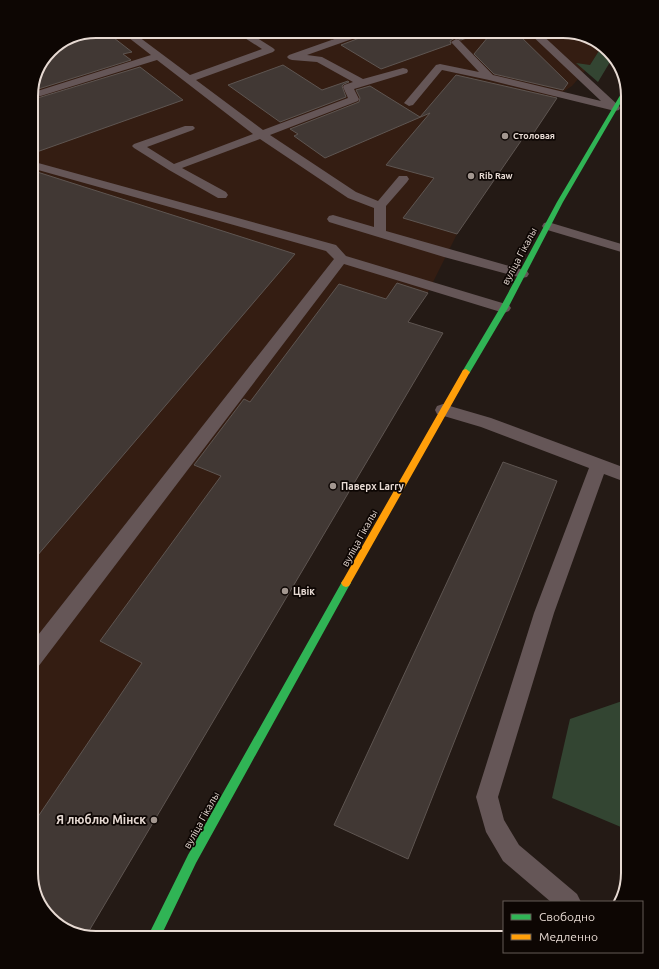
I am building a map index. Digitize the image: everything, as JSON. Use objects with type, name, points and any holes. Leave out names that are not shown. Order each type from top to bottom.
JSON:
[{"type":"street","name":"вуліца Гікалы","points":[[156,931],[192,859],[443,410],[504,308],[560,202],[621,96]]},
{"type":"lane","points":[[134,38],[261,134],[352,194],[380,206]]},
{"type":"lane","points":[[252,38],[281,53],[319,59],[362,83]]},
{"type":"lane","points":[[188,78],[339,38]]},
{"type":"lane","points":[[539,38],[614,108]]},
{"type":"lane","points":[[456,42],[489,77]]},
{"type":"lane","points":[[38,94],[158,56]]},
{"type":"lane","points":[[409,103],[440,67],[489,77],[614,108]]},
{"type":"lane","points":[[173,168],[354,99],[348,87],[402,72]]},
{"type":"lane","points":[[189,128],[138,146],[173,168],[222,195]]},
{"type":"lane","points":[[38,166],[331,248],[341,259],[504,308]]},
{"type":"lane","points":[[380,232],[380,206],[403,178]]},
{"type":"lane","points":[[333,219],[522,274]]},
{"type":"lane","points":[[548,226],[621,248]]},
{"type":"lane","points":[[38,651],[341,259]]},
{"type":"lane","points":[[443,410],[485,422],[621,473]]},
{"type":"lane","points":[[568,901],[510,853],[494,824],[487,796],[544,613],[599,464]]},
{"type":"shaded area","points":[[96,38],[567,38],[585,42],[598,50],[599,51],[590,65],[572,86],[541,106],[457,234],[426,296],[408,322],[67,923],[50,908],[42,895],[38,880],[38,92],[42,74],[48,64],[55,55],[74,42]]},
{"type":"green space","points":[[599,51],[610,62],[598,82],[576,63],[590,65]]},
{"type":"green space","points":[[621,701],[621,827],[552,798],[570,719]]},
{"type":"building","points":[[114,38],[132,52],[123,54],[131,60],[39,89],[42,74],[48,64],[55,55],[74,42],[85,39]]},
{"type":"building","points":[[359,38],[455,38],[450,41],[451,44],[381,69],[341,45]]},
{"type":"building","points":[[455,38],[467,38],[461,40]]},
{"type":"building","points":[[487,38],[522,38],[568,83],[563,90],[494,74],[474,54]]},
{"type":"building","points":[[283,65],[322,90],[348,81],[349,82],[342,86],[346,97],[280,122],[228,85]]},
{"type":"building","points":[[140,67],[183,100],[38,152],[38,98]]},
{"type":"building","points":[[456,75],[557,98],[529,140],[523,138],[457,234],[403,218],[434,178],[386,165],[430,113],[325,158],[294,136],[298,134],[290,129],[359,102],[360,98],[356,90],[370,86],[420,117]]},
{"type":"building","points":[[38,172],[295,254],[38,555]]},
{"type":"building","points":[[397,283],[428,293],[408,322],[443,333],[89,931],[74,927],[55,914],[42,895],[38,880],[38,817],[142,663],[100,641],[221,476],[194,465],[244,399],[250,402],[339,284],[386,299]]},
{"type":"building","points":[[503,462],[557,481],[408,859],[334,825]]},
{"type":"traffic: fast","points":[[466,372],[504,308],[560,202],[621,97]]},
{"type":"traffic: fast","points":[[156,931],[192,859],[346,583]]},
{"type":"traffic: slow","points":[[346,583],[466,372]]},
{"type":"place","name":"Столовая","points":[[505,136]]},
{"type":"place","name":"Rib Raw","points":[[471,176]]},
{"type":"place","name":"Паверх Larry","points":[[333,486]]},
{"type":"place","name":"Цвік","points":[[285,591]]},
{"type":"place","name":"Я люблю Мінск","points":[[154,820]]}]
